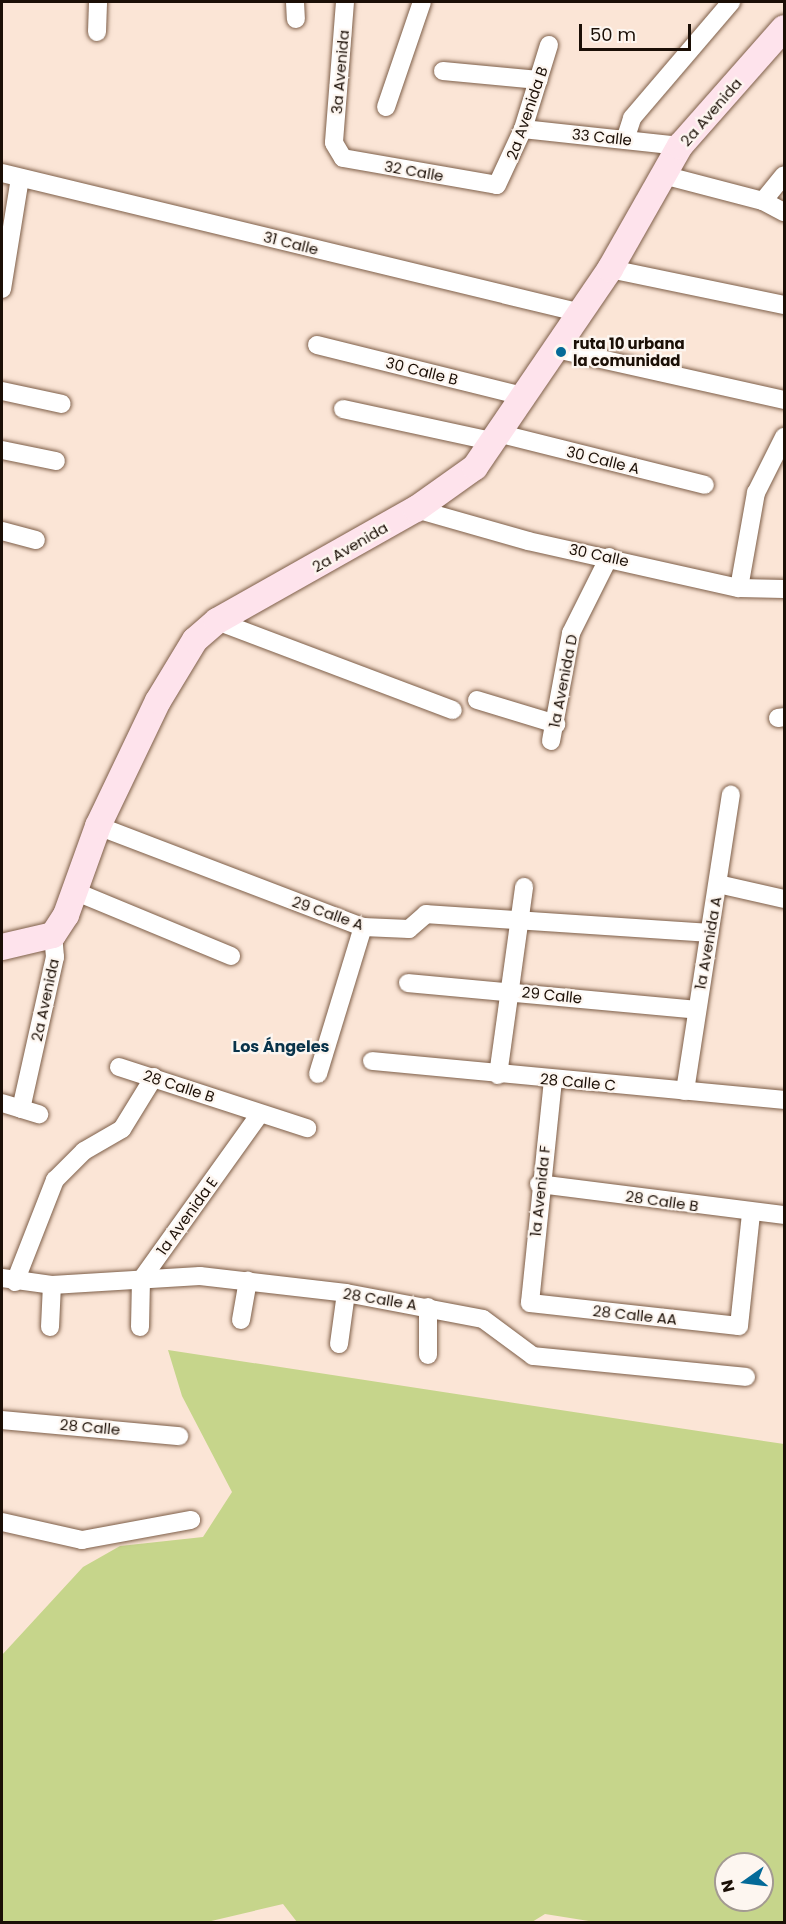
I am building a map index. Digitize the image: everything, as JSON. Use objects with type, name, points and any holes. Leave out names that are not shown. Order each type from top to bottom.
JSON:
[{"type":"street","points":[[98,2],[98,32]]},
{"type":"street","name":"3a Avenida","points":[[334,143],[345,2]]},
{"type":"street","points":[[386,107],[422,2]]},
{"type":"street","points":[[625,140],[632,118],[731,2]]},
{"type":"street","name":"2a Avenida","points":[[21,1109],[55,957],[53,934],[74,891],[98,826],[158,701],[195,640],[217,621],[416,509],[475,467],[526,397],[610,268],[667,176],[680,146],[784,28]]},
{"type":"street","name":"2a Avenida B","points":[[503,181],[523,129],[549,45]]},
{"type":"street","points":[[443,71],[539,80]]},
{"type":"street","name":"33 Calle","points":[[523,129],[680,146]]},
{"type":"street","name":"32 Calle","points":[[334,143],[343,158],[491,185],[503,181]]},
{"type":"street","name":"31 Calle","points":[[2,173],[581,313]]},
{"type":"street","points":[[763,201],[784,175]]},
{"type":"street","points":[[667,176],[763,201],[784,212]]},
{"type":"street","points":[[2,289],[20,177]]},
{"type":"street","points":[[610,268],[784,305]]},
{"type":"street","name":"30 Calle B","points":[[317,345],[526,397]]},
{"type":"street","points":[[556,349],[784,400]]},
{"type":"street","points":[[2,391],[62,404]]},
{"type":"street","name":"30 Calle A","points":[[343,409],[498,438],[705,485]]},
{"type":"street","points":[[739,588],[756,493],[784,437]]},
{"type":"street","points":[[2,450],[56,461]]},
{"type":"street","name":"30 Calle","points":[[416,509],[528,541],[609,557],[739,588],[784,589]]},
{"type":"street","points":[[2,531],[36,540]]},
{"type":"street","name":"1a Avenida D","points":[[551,741],[556,724],[571,633],[609,557]]},
{"type":"street","points":[[217,621],[453,710]]},
{"type":"street","points":[[477,700],[556,724]]},
{"type":"street","name":"1a Avenida A","points":[[685,1091],[732,795]]},
{"type":"street","name":"29 Calle A","points":[[98,826],[363,927],[409,929],[426,914],[709,933]]},
{"type":"street","points":[[718,884],[784,899]]},
{"type":"street","points":[[498,1075],[516,920],[524,887]]},
{"type":"street","points":[[74,891],[231,956]]},
{"type":"street","points":[[318,1074],[363,927]]},
{"type":"street","points":[[2,947],[53,934]]},
{"type":"street","name":"29 Calle","points":[[408,983],[697,1010]]},
{"type":"street","name":"28 Calle C","points":[[372,1061],[498,1075],[784,1100]]},
{"type":"street","name":"28 Calle B","points":[[118,1067],[307,1128]]},
{"type":"street","points":[[8,1280],[56,1180],[84,1151],[122,1129],[154,1077]]},
{"type":"street","name":"1a Avenida F","points":[[530,1303],[539,1184],[553,1080]]},
{"type":"street","points":[[2,1103],[39,1114]]},
{"type":"street","name":"1a Avenida E","points":[[141,1280],[260,1114]]},
{"type":"street","name":"28 Calle B","points":[[539,1184],[751,1213],[784,1215]]},
{"type":"street","name":"28 Calle AA","points":[[530,1303],[739,1326],[751,1213]]},
{"type":"street","name":"28 Calle A","points":[[8,1280],[52,1286],[200,1276],[346,1293],[483,1319],[533,1356],[747,1377]]},
{"type":"street","points":[[140,1327],[141,1280]]},
{"type":"street","points":[[241,1320],[248,1281]]},
{"type":"street","points":[[50,1327],[52,1286]]},
{"type":"street","points":[[339,1344],[346,1293]]},
{"type":"street","points":[[428,1307],[428,1355]]},
{"type":"street","name":"28 Calle","points":[[2,1420],[179,1436]]},
{"type":"street","points":[[2,1522],[82,1540],[191,1520]]},
{"type":"green space","points":[[168,1350],[784,1444],[784,1922],[595,1922],[545,1914],[532,1922],[297,1922],[283,1904],[207,1922],[2,1922],[2,1655],[83,1567],[120,1546],[203,1537],[232,1492],[182,1396]]},
{"type":"place","name":"ruta 10 urbana la comunidad","points":[[561,352]]},
{"type":"district","name":"Los Ángeles","points":[[281,1047]]}]
